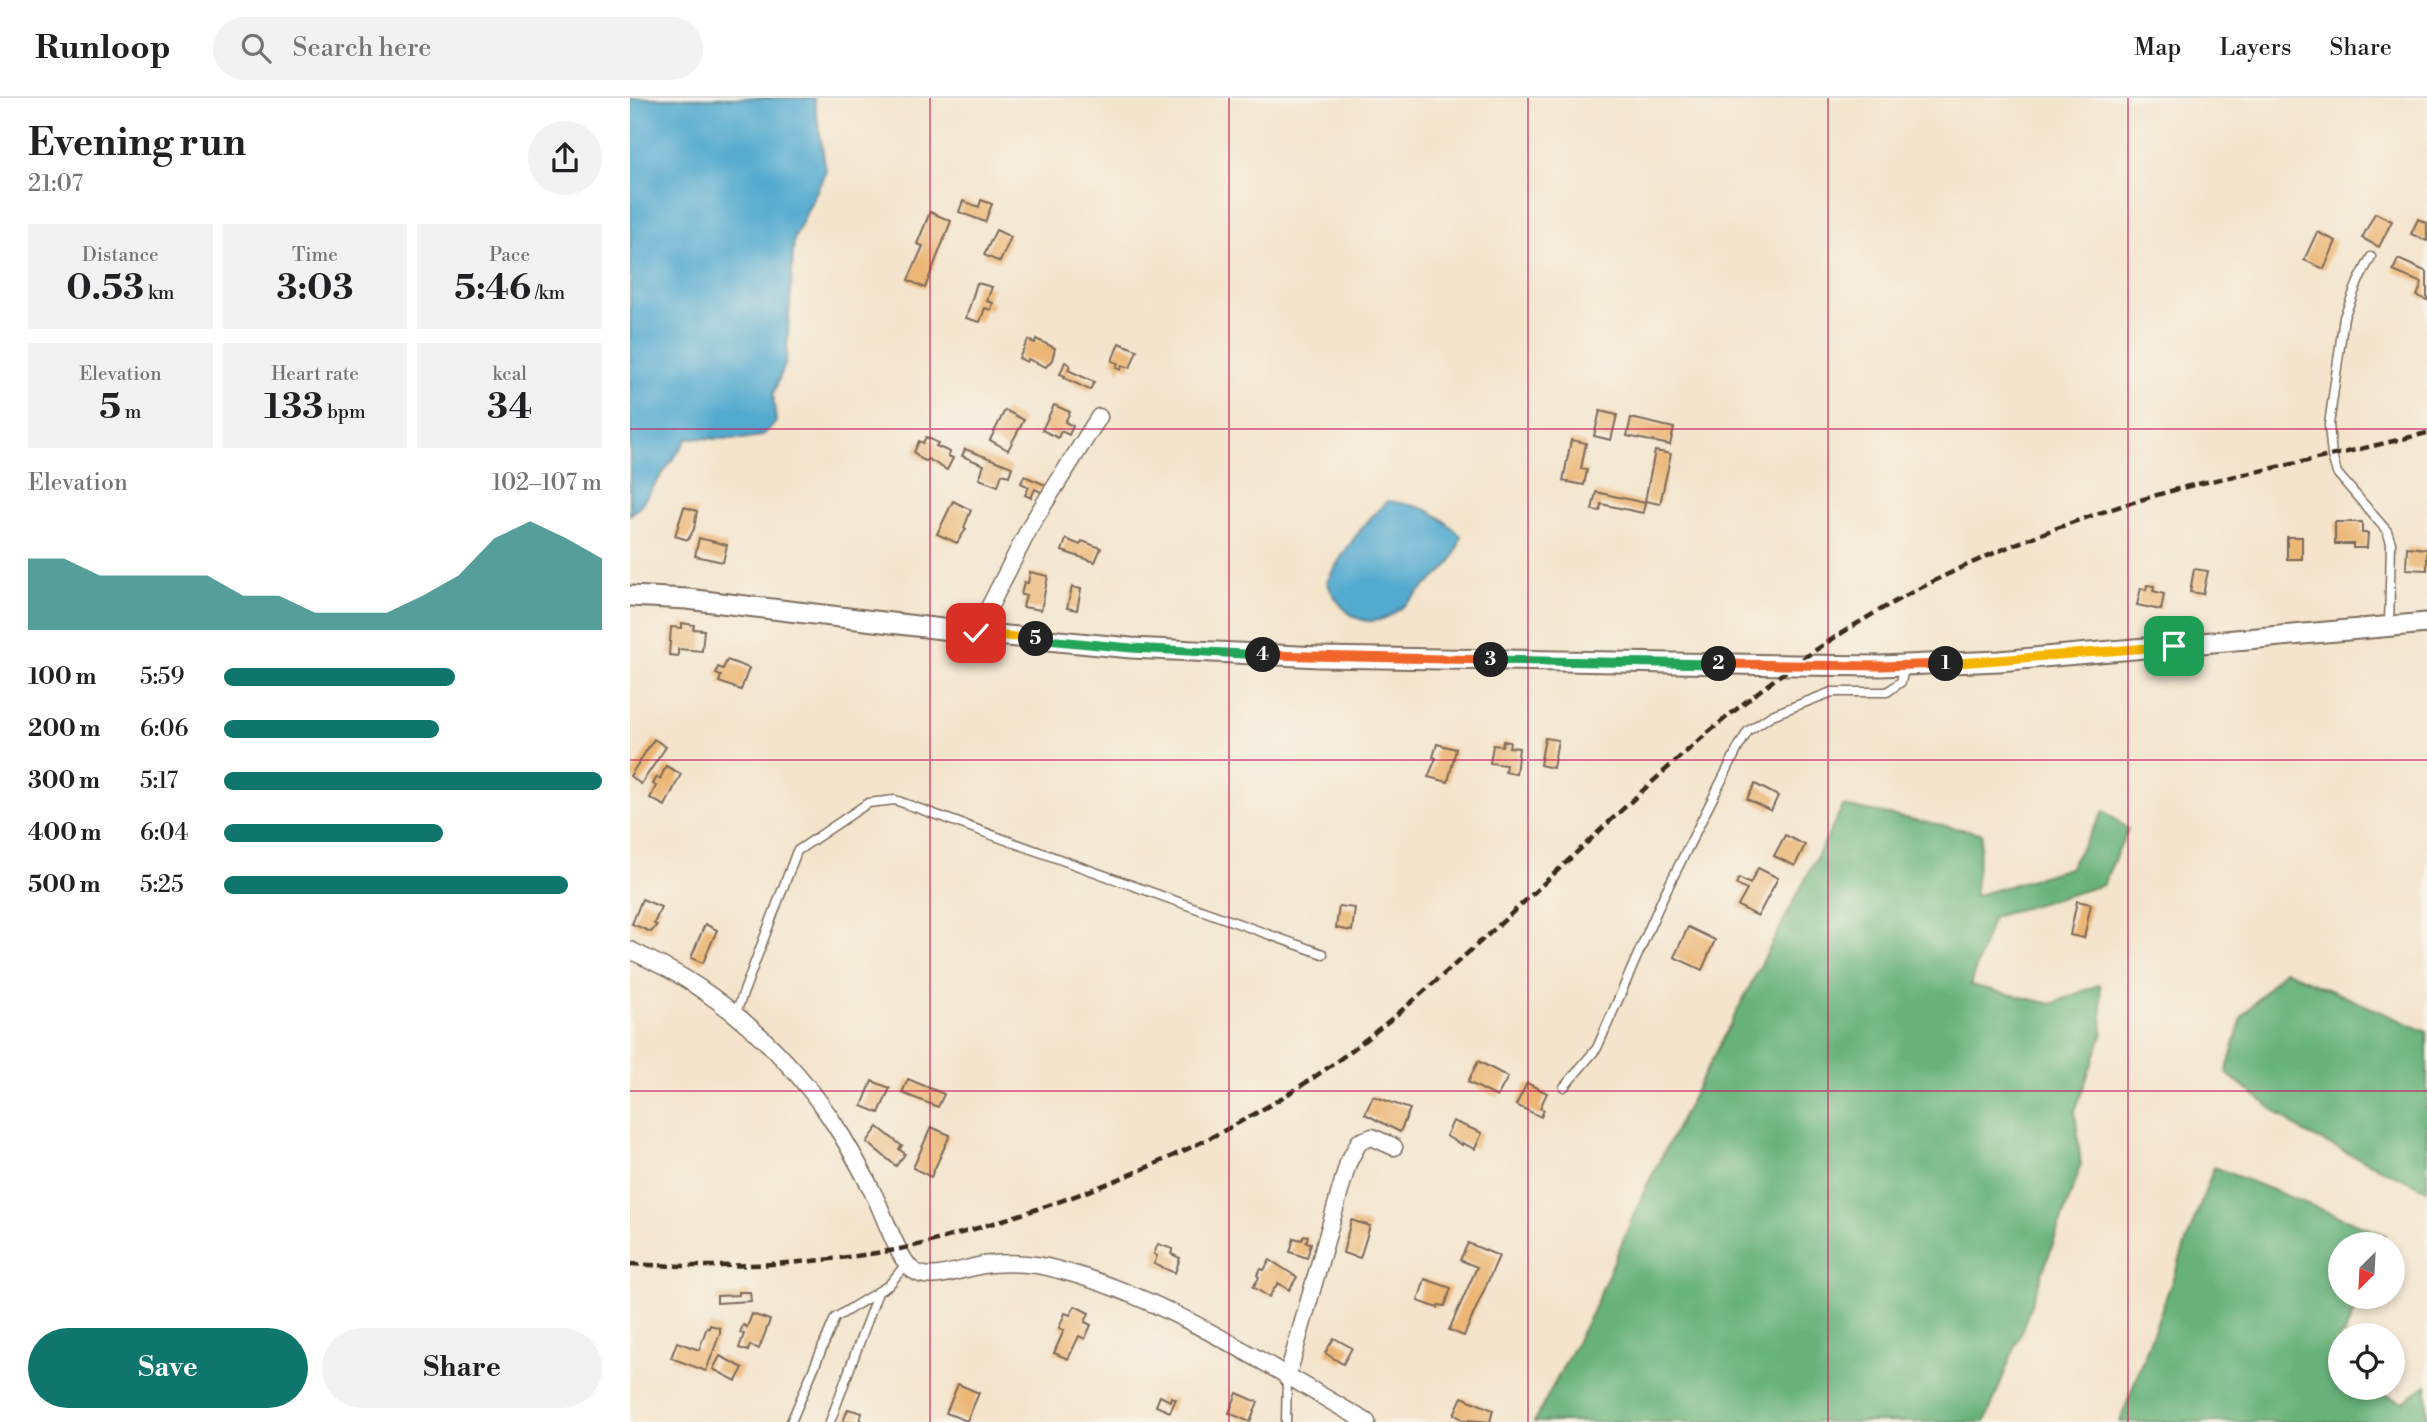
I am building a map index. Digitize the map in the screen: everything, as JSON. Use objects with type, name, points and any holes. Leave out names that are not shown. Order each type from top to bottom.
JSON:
[{"type":"street","points":[[976,633],[1032,523],[1099,417]]},
{"type":"street","points":[[630,596],[687,598],[976,633],[1131,648],[1319,657],[1905,665],[1999,661],[2427,623]]},
{"type":"street","points":[[630,950],[694,984],[747,1024],[799,1075],[841,1134],[875,1196],[906,1264],[915,1272],[928,1276],[987,1264],[1032,1262],[1079,1275],[1121,1290],[1191,1322],[1367,1422]]},
{"type":"street","points":[[1287,1378],[1348,1163],[1359,1142],[1372,1138],[1394,1147]]},
{"type":"lane","points":[[2371,257],[2344,317],[2329,425],[2332,456],[2337,473],[2388,531],[2391,543],[2389,626]]},
{"type":"lane","points":[[1564,1087],[1597,1048],[1664,897],[1748,731],[1772,715],[1832,692],[1887,692],[1901,682],[1905,665]]},
{"type":"lane","points":[[735,1015],[797,851],[868,803],[894,800],[1323,954]]},
{"type":"lane","points":[[791,1422],[835,1318],[889,1285],[906,1264]]},
{"type":"lane","points":[[830,1422],[878,1292]]},
{"type":"lane","points":[[1286,1422],[1287,1378]]},
{"type":"green space","points":[[1843,806],[1982,833],[1974,896],[2069,868],[2104,811],[2128,829],[2103,885],[1993,917],[1970,985],[2052,1004],[2100,984],[2103,1033],[2075,1111],[2081,1166],[2023,1327],[1985,1422],[1534,1422],[1592,1312],[1646,1187]]},
{"type":"green space","points":[[2284,970],[2427,1032],[2427,1190],[2304,1133],[2226,1073],[2242,1017]]},
{"type":"green space","points":[[2214,1167],[2378,1232],[2328,1232],[2328,1309],[2355,1309],[2349,1323],[2328,1323],[2328,1400],[2403,1402],[2427,1385],[2427,1422],[2120,1422]]},
{"type":"water","points":[[630,98],[814,98],[826,171],[794,239],[786,362],[773,394],[776,422],[762,436],[742,439],[688,438],[639,507],[630,515]]},
{"type":"water","points":[[1387,501],[1427,510],[1461,536],[1451,561],[1404,606],[1385,618],[1366,621],[1342,607],[1327,582],[1354,539]]},
{"type":"building","points":[[981,200],[992,204],[985,222],[959,212],[963,201],[979,207]]},
{"type":"building","points":[[930,212],[951,221],[925,288],[908,280],[923,246],[917,244]]},
{"type":"building","points":[[2375,213],[2392,221],[2379,247],[2362,238]]},
{"type":"building","points":[[2418,219],[2427,223],[2427,241],[2411,234]]},
{"type":"building","points":[[996,230],[1011,237],[1000,262],[984,255]]},
{"type":"building","points":[[2317,232],[2336,241],[2324,269],[2304,260]]},
{"type":"building","points":[[2398,259],[2427,272],[2427,300],[2417,296],[2422,283],[2393,271]]},
{"type":"building","points":[[977,283],[992,287],[987,301],[993,303],[991,310],[985,308],[980,322],[966,318]]},
{"type":"building","points":[[1036,339],[1055,348],[1052,360],[1046,367],[1019,358],[1028,340],[1035,343]]},
{"type":"building","points":[[1119,343],[1137,350],[1130,368],[1122,365],[1121,370],[1116,368],[1118,363],[1112,361]]},
{"type":"building","points":[[1065,362],[1070,365],[1068,370],[1094,382],[1090,390],[1060,374]]},
{"type":"building","points":[[1054,405],[1070,412],[1065,422],[1073,426],[1069,435],[1061,431],[1058,438],[1042,430]]},
{"type":"building","points":[[1005,410],[1024,420],[1008,450],[990,440]]},
{"type":"building","points":[[1600,411],[1617,415],[1611,440],[1594,436]]},
{"type":"building","points":[[1631,418],[1674,428],[1670,445],[1627,436]]},
{"type":"building","points":[[926,437],[938,443],[936,446],[950,452],[948,456],[953,458],[947,470],[928,459],[921,459],[914,452],[919,441],[923,443]]},
{"type":"building","points":[[1571,440],[1586,443],[1581,469],[1587,470],[1584,485],[1563,481]]},
{"type":"building","points":[[965,449],[1012,467],[1009,476],[1002,474],[998,486],[979,479],[984,465],[962,456]]},
{"type":"building","points":[[1655,451],[1671,454],[1660,504],[1645,501]]},
{"type":"building","points":[[1024,476],[1046,485],[1043,493],[1035,489],[1031,498],[1025,495],[1029,487],[1021,483]]},
{"type":"building","points":[[1596,492],[1645,503],[1643,513],[1601,504],[1600,511],[1592,510]]},
{"type":"building","points":[[953,501],[971,510],[964,528],[966,529],[957,543],[937,534]]},
{"type":"building","points":[[684,507],[697,511],[694,529],[688,540],[675,536]]},
{"type":"building","points":[[2335,522],[2362,522],[2362,533],[2368,533],[2367,548],[2353,548],[2353,544],[2335,544]]},
{"type":"building","points":[[2287,537],[2302,537],[2302,559],[2287,559]]},
{"type":"building","points":[[699,538],[727,545],[723,562],[695,556]]},
{"type":"building","points":[[1066,539],[1080,545],[1082,541],[1101,548],[1095,562],[1062,551]]},
{"type":"building","points":[[2407,547],[2427,549],[2427,570],[2406,569]]},
{"type":"building","points":[[2194,569],[2208,571],[2203,594],[2190,592]]},
{"type":"building","points":[[1030,572],[1048,576],[1041,610],[1023,607],[1026,595],[1021,595],[1024,582],[1028,583]]},
{"type":"building","points":[[2147,585],[2154,586],[2153,591],[2164,594],[2161,610],[2137,605],[2141,588],[2146,590]]},
{"type":"building","points":[[1072,587],[1081,589],[1077,610],[1067,608]]},
{"type":"building","points":[[682,623],[694,625],[693,629],[704,630],[702,651],[678,649],[678,656],[669,655],[671,627],[682,628]]},
{"type":"building","points":[[727,660],[749,668],[741,690],[719,682],[721,676],[716,674],[718,667],[723,669]]},
{"type":"building","points":[[1545,738],[1558,740],[1553,768],[1540,765]]},
{"type":"building","points":[[654,739],[666,747],[641,784],[630,776]]},
{"type":"building","points":[[1503,741],[1510,742],[1509,747],[1519,748],[1516,774],[1505,772],[1506,765],[1490,763],[1493,745],[1502,746]]},
{"type":"building","points":[[1437,744],[1456,749],[1448,782],[1428,777],[1436,758],[1433,757]]},
{"type":"building","points":[[666,766],[681,774],[665,806],[650,798],[656,786],[653,784],[657,777],[660,779]]},
{"type":"building","points":[[1755,784],[1778,796],[1771,811],[1747,799]]},
{"type":"building","points":[[1785,835],[1805,845],[1795,866],[1774,856]]},
{"type":"building","points":[[1758,868],[1778,878],[1758,916],[1738,906],[1747,890],[1736,884],[1739,878],[1750,884]]},
{"type":"building","points":[[642,899],[661,907],[654,924],[657,925],[651,932],[632,924]]},
{"type":"building","points":[[2077,901],[2091,904],[2084,938],[2070,935]]},
{"type":"building","points":[[1339,906],[1355,908],[1352,931],[1336,928]]},
{"type":"building","points":[[705,924],[717,930],[703,963],[691,958]]},
{"type":"building","points":[[1688,927],[1715,940],[1702,970],[1674,957]]},
{"type":"building","points":[[1478,1061],[1508,1077],[1497,1097],[1468,1082]]},
{"type":"building","points":[[908,1079],[944,1094],[938,1107],[902,1093]]},
{"type":"building","points":[[872,1081],[890,1088],[879,1113],[862,1106]]},
{"type":"building","points":[[1527,1083],[1547,1093],[1540,1108],[1544,1110],[1541,1117],[1516,1105]]},
{"type":"building","points":[[1373,1096],[1410,1109],[1400,1132],[1365,1114]]},
{"type":"building","points":[[1453,1121],[1482,1133],[1475,1149],[1446,1136]]},
{"type":"building","points":[[878,1127],[902,1146],[899,1149],[905,1154],[896,1166],[867,1142]]},
{"type":"building","points":[[931,1127],[950,1135],[931,1177],[913,1168]]},
{"type":"building","points":[[1351,1220],[1370,1226],[1360,1258],[1343,1253]]},
{"type":"building","points":[[1304,1235],[1308,1236],[1306,1242],[1311,1243],[1307,1258],[1290,1252],[1294,1238],[1302,1240]]},
{"type":"building","points":[[1468,1243],[1499,1256],[1464,1336],[1449,1330],[1477,1267],[1460,1260]]},
{"type":"building","points":[[1158,1244],[1173,1249],[1171,1254],[1180,1258],[1175,1273],[1154,1264]]},
{"type":"building","points":[[1270,1260],[1297,1277],[1289,1290],[1278,1283],[1269,1297],[1253,1287],[1259,1278],[1257,1275]]},
{"type":"building","points":[[1425,1279],[1451,1288],[1445,1306],[1439,1305],[1438,1308],[1418,1301]]},
{"type":"building","points":[[739,1292],[750,1292],[751,1301],[717,1303],[717,1296],[739,1295]]},
{"type":"building","points":[[1075,1306],[1089,1313],[1085,1322],[1091,1325],[1085,1339],[1079,1336],[1068,1359],[1054,1353],[1064,1330],[1059,1328],[1065,1313],[1070,1315]]},
{"type":"building","points":[[752,1314],[770,1320],[759,1349],[750,1345],[748,1351],[739,1348],[744,1334],[740,1333],[743,1325],[747,1327]]},
{"type":"building","points":[[710,1325],[720,1328],[720,1333],[706,1371],[671,1358],[677,1342],[699,1350]]},
{"type":"building","points":[[1334,1338],[1352,1348],[1343,1364],[1325,1353]]},
{"type":"building","points":[[720,1356],[743,1368],[736,1381],[713,1369]]},
{"type":"building","points":[[958,1384],[979,1393],[967,1421],[946,1413]]},
{"type":"building","points":[[1237,1393],[1258,1402],[1250,1422],[1229,1413]]},
{"type":"building","points":[[1160,1396],[1170,1401],[1171,1397],[1176,1399],[1170,1412],[1156,1406]]},
{"type":"building","points":[[1462,1397],[1493,1410],[1490,1422],[1467,1422],[1454,1414]]},
{"type":"building","points":[[848,1409],[862,1413],[859,1422],[843,1422]]},
{"type":"railway","points":[[630,1264],[763,1265],[895,1250],[1046,1206],[1170,1157],[1289,1094],[1349,1053],[1457,963],[1715,727],[1808,655],[1895,601],[2013,545],[2136,501],[2202,483],[2427,433]]},
{"type":"route","points":[[976,633],[1131,648],[1319,657],[1881,666],[1999,661],[2174,646]]}]
